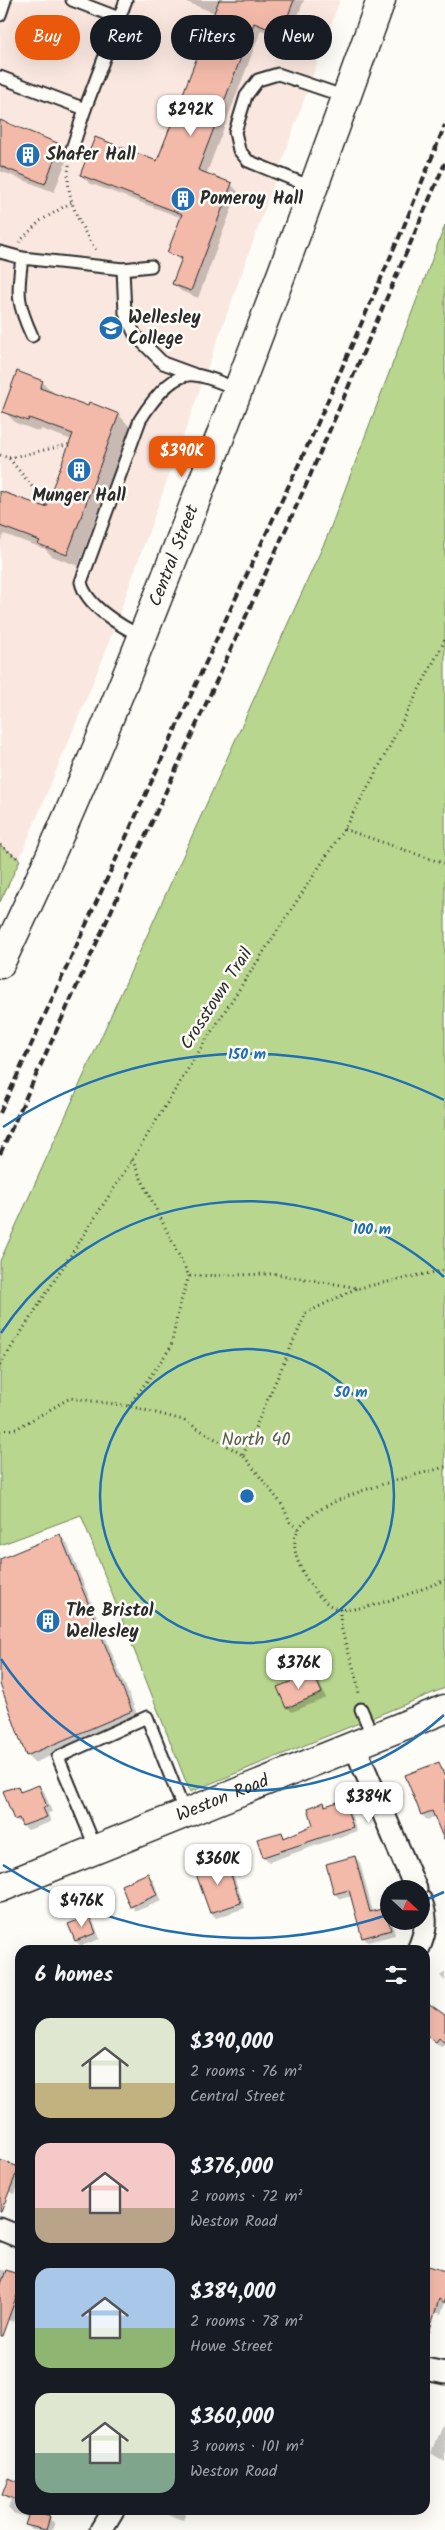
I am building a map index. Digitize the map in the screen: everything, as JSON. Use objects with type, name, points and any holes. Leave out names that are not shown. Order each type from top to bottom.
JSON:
[{"type":"main road","name":"Central Street","points":[[0,964],[66,823],[142,637],[239,390],[381,0]]},
{"type":"main road","name":"Weston Road","points":[[0,1888],[445,1709]]},
{"type":"street","points":[[364,1741],[413,1880]]},
{"type":"street","points":[[420,1945],[426,1930]]},
{"type":"street","points":[[0,2229],[15,2235]]},
{"type":"street","points":[[430,2371],[445,2373]]},
{"type":"street","points":[[101,2530],[110,2515]]},
{"type":"lane","points":[[0,14],[5,0]]},
{"type":"lane","points":[[72,0],[111,15]]},
{"type":"lane","points":[[120,15],[126,0]]},
{"type":"lane","points":[[71,152],[103,60]]},
{"type":"lane","points":[[314,188],[248,160],[239,150],[235,132],[246,96],[258,80],[278,74],[346,97]]},
{"type":"lane","points":[[0,77],[85,109]]},
{"type":"lane","points":[[32,336],[20,309],[18,284],[11,255],[123,270],[151,266]]},
{"type":"lane","points":[[123,270],[125,313],[135,335],[163,363],[239,390]]},
{"type":"lane","points":[[142,637],[113,620],[86,595],[81,582],[140,420],[160,392],[174,381],[193,374]]},
{"type":"lane","points":[[361,1709],[364,1741]]},
{"type":"lane","points":[[96,1849],[58,1757],[147,1717],[185,1813]]},
{"type":"path","points":[[71,152],[67,178],[72,202],[78,218],[107,268]]},
{"type":"path","points":[[11,255],[14,248],[40,221],[72,202]]},
{"type":"path","points":[[0,455],[9,458],[71,444]]},
{"type":"path","points":[[9,458],[50,509]]},
{"type":"path","name":"Crosstown Trail","points":[[0,1365],[132,1160],[204,1043],[344,829],[445,640]]},
{"type":"path","points":[[344,829],[445,864]]},
{"type":"path","points":[[0,845],[20,860]]},
{"type":"path","points":[[129,1406],[171,1347],[179,1307],[189,1276],[132,1160]]},
{"type":"path","points":[[243,1454],[306,1313],[359,1288],[445,1270]]},
{"type":"path","points":[[189,1276],[275,1274],[359,1288]]},
{"type":"path","points":[[0,1430],[16,1429],[70,1398],[129,1406],[183,1420],[243,1454],[283,1506],[290,1522],[298,1529]]},
{"type":"path","points":[[445,1467],[362,1492],[337,1502],[310,1516],[298,1529],[294,1545],[303,1571],[317,1593],[333,1607],[340,1609],[363,1607],[409,1594],[445,1580]]},
{"type":"path","points":[[340,1609],[341,1629],[356,1676],[361,1709]]},
{"type":"shaded area","name":"Wellesley College","points":[[0,0],[340,0],[332,22],[332,15],[264,15],[264,60],[318,60],[104,656],[19,860],[0,900]]},
{"type":"green space","name":"North 40","points":[[445,225],[445,1688],[190,1792],[81,1515],[0,1545],[0,1261],[327,537]]},
{"type":"green space","points":[[0,845],[20,860],[0,902]]},
{"type":"building","name":"Pomeroy Hall","points":[[219,0],[294,0],[288,15],[264,15],[264,27],[254,23],[254,15],[213,15]]},
{"type":"building","name":"Pomeroy Hall","points":[[196,60],[240,60],[198,170],[232,183],[191,291],[172,284],[182,258],[167,253],[182,214],[80,175],[95,137],[157,161]]},
{"type":"building","name":"Shafer Hall","points":[[0,120],[60,144],[45,184],[0,166]]},
{"type":"building","name":"Munger Hall","points":[[17,371],[43,381],[40,388],[88,406],[89,402],[119,414],[67,555],[38,544],[40,541],[0,526],[0,491],[45,507],[73,434],[29,418],[28,421],[2,412]]},
{"type":"building","name":"The Bristol Wellesley","points":[[60,1534],[132,1711],[26,1756],[0,1684],[0,1559]]},
{"type":"building","points":[[313,1673],[322,1693],[286,1708],[277,1687]]},
{"type":"building","points":[[439,1762],[445,1778],[444,1840],[432,1811],[421,1815],[405,1775]]},
{"type":"building","points":[[39,1785],[47,1807],[43,1808],[47,1817],[22,1826],[19,1818],[14,1820],[3,1791],[18,1786],[20,1792]]},
{"type":"building","points":[[344,1800],[353,1827],[263,1857],[257,1839],[282,1832],[284,1838],[313,1825],[308,1808],[324,1802],[325,1806]]},
{"type":"building","points":[[355,1856],[370,1912],[380,1909],[380,1930],[391,1930],[362,1938],[349,1890],[334,1894],[326,1864]]},
{"type":"building","points":[[225,1858],[241,1903],[210,1913],[196,1874],[200,1873],[199,1868]]},
{"type":"building","points":[[148,1873],[157,1895],[130,1907],[121,1885]]},
{"type":"building","points":[[89,1916],[96,1933],[75,1941],[68,1924]]},
{"type":"building","points":[[430,2004],[445,2015],[445,2043],[439,2038],[436,2042],[430,2038]]},
{"type":"building","points":[[0,2160],[15,2166],[15,2177],[0,2212]]},
{"type":"building","points":[[430,2266],[445,2271],[445,2303],[439,2299],[430,2330]]},
{"type":"building","points":[[6,2270],[15,2273],[15,2300],[2,2336],[0,2336],[0,2287]]},
{"type":"building","points":[[8,2478],[15,2481],[15,2499],[2,2494]]},
{"type":"building","points":[[28,2515],[50,2517],[46,2530],[25,2525]]},
{"type":"railway","points":[[0,1113],[218,636],[313,434],[404,226],[445,125]]},
{"type":"railway","points":[[0,1154],[306,485],[445,163]]},
{"type":"place","name":"Shafer Hall","points":[[28,155]]},
{"type":"place","name":"Pomeroy Hall","points":[[183,199]]},
{"type":"place","name":"Wellesley College","points":[[111,328]]},
{"type":"place","name":"Munger Hall","points":[[79,470]]},
{"type":"place","name":"The Bristol Wellesley","points":[[48,1621]]}]
